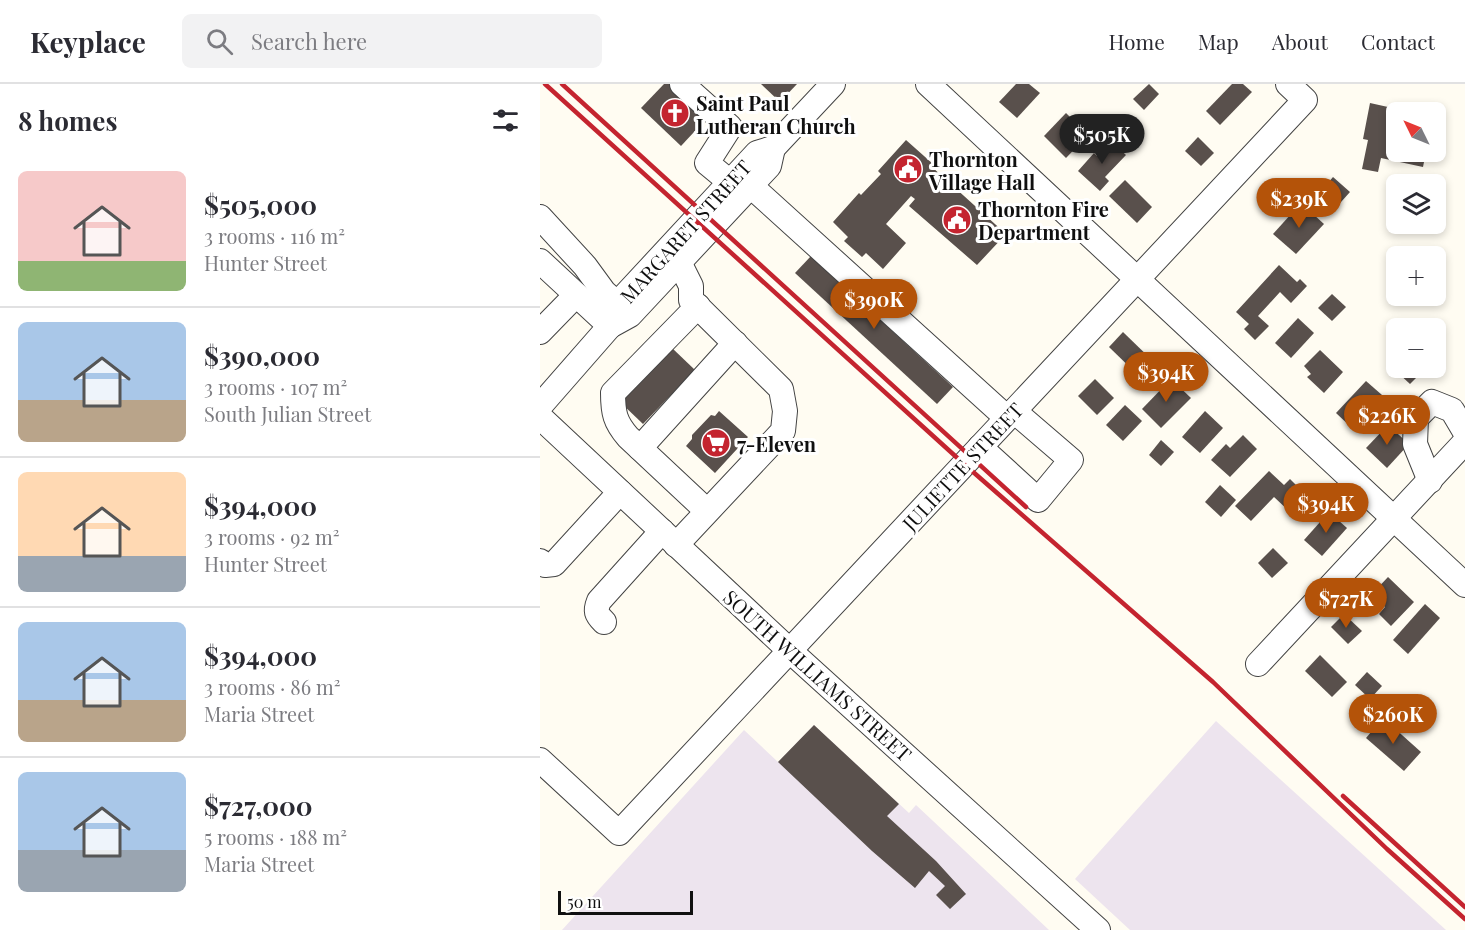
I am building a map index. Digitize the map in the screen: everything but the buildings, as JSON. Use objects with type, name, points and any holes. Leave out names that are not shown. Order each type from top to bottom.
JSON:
[{"type":"street","points":[[682,84],[730,127],[707,163],[740,184],[1011,414],[1071,460],[1038,500],[980,447]]},
{"type":"street","name":"MARGARET STREET","points":[[540,406],[619,315],[740,184],[770,166],[773,148],[834,84]]},
{"type":"street","points":[[928,84],[1465,585]]},
{"type":"street","name":"JULIETTE STREET","points":[[540,760],[619,833],[1137,279],[1297,92]]},
{"type":"street","name":"MARGARET STREET","points":[[619,315],[648,296],[680,262],[740,184]]},
{"type":"street","points":[[540,217],[585,266],[619,315]]},
{"type":"street","points":[[540,261],[576,294],[619,315]]},
{"type":"street","points":[[604,622],[597,615],[596,609],[599,601],[669,538],[707,511],[783,430],[785,411],[781,389],[695,303],[680,262]]},
{"type":"street","points":[[540,332],[576,294]]},
{"type":"street","points":[[648,296],[695,303]]},
{"type":"street","points":[[695,303],[613,393],[613,408],[618,424],[707,511]]},
{"type":"street","points":[[640,448],[735,343]]},
{"type":"street","points":[[1430,481],[1416,444],[1416,418],[1432,402],[1452,410],[1465,432]]},
{"type":"street","name":"SOUTH WILLIAMS STREET","points":[[540,417],[1089,927]]},
{"type":"street","points":[[1258,664],[1465,442]]},
{"type":"street","points":[[540,561],[545,565],[554,564],[620,492]]},
{"type":"shaded area","points":[[1216,721],[1446,930],[1130,930],[1075,879]]},
{"type":"shaded area","points":[[814,725],[909,813],[916,805],[1049,930],[562,930],[744,730],[778,762]]},
{"type":"railway","points":[[545,84],[964,464],[1213,682],[1387,849],[1465,919]]},
{"type":"railway","points":[[562,84],[1026,507]]},
{"type":"railway","points":[[1343,796],[1465,907]]},
{"type":"place","name":"Saint Paul Lutheran Church","points":[[675,113]]},
{"type":"place","name":"Thornton Village Hall","points":[[908,169]]},
{"type":"place","name":"Thornton Fire Department","points":[[957,220]]},
{"type":"place","name":"7-Eleven","points":[[716,443]]}]
